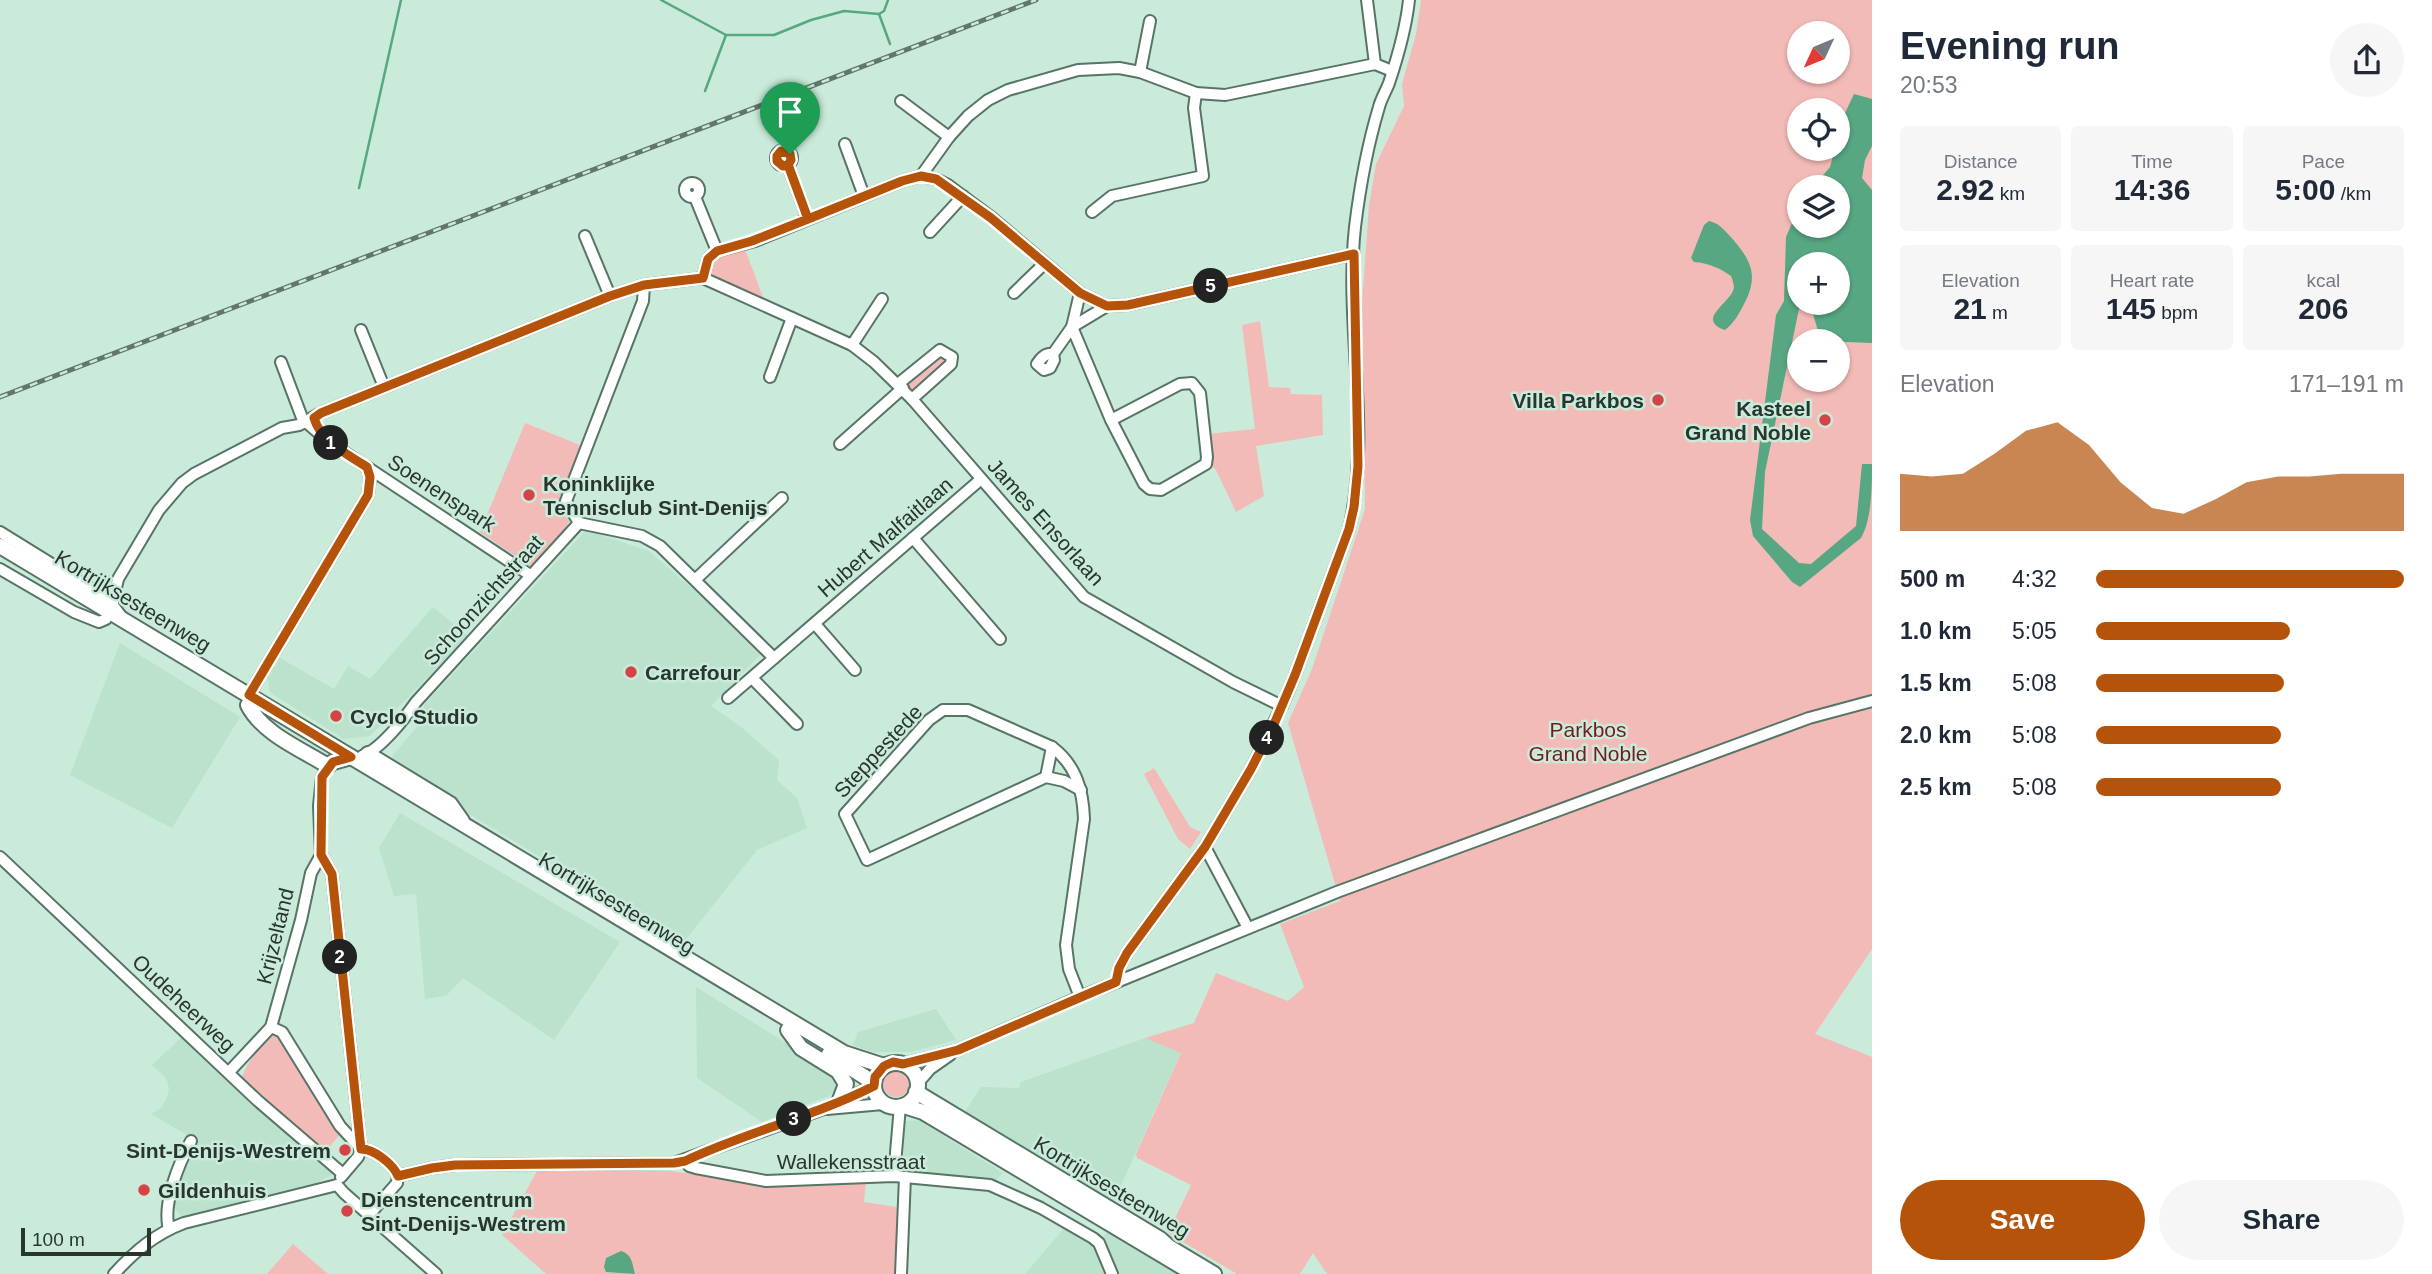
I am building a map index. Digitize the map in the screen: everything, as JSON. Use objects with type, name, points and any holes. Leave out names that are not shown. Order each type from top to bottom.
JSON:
[{"type":"main road","name":"Kortrijksesteenweg","points":[[0,545],[126,621],[340,761],[874,1084]]},
{"type":"main road","name":"Kortrijksesteenweg","points":[[0,555],[103,621],[248,700],[254,717],[263,726],[340,761],[467,828],[844,1053],[884,1066]]},
{"type":"main road","points":[[368,754],[450,804],[467,828]]},
{"type":"main road","points":[[788,1030],[801,1048],[842,1075],[846,1084],[840,1100]]},
{"type":"main road","points":[[893,1062],[903,1064],[915,1074],[917,1088],[912,1100],[902,1106],[884,1104],[877,1096],[875,1077],[884,1066],[893,1062]]},
{"type":"main road","name":"Kortrijksesteenweg","points":[[917,1088],[1214,1274]]},
{"type":"main road","name":"Kortrijksesteenweg","points":[[902,1106],[923,1112],[1194,1274]]},
{"type":"street","points":[[1367,0],[1375,64]]},
{"type":"street","points":[[1116,982],[1119,968],[1127,953],[1205,847],[1251,769],[1282,706],[1341,551],[1354,507],[1358,466],[1354,254],[1366,154],[1380,103],[1398,54],[1409,0]]},
{"type":"street","points":[[1140,72],[1150,21]]},
{"type":"street","points":[[921,176],[949,137],[968,116],[988,100],[1009,90],[1078,70],[1119,68],[1140,72],[1196,93],[1225,96],[1375,64],[1392,71]]},
{"type":"street","points":[[1092,212],[1112,196],[1203,176],[1194,108],[1196,93]]},
{"type":"street","points":[[901,101],[949,137]]},
{"type":"street","points":[[845,144],[864,197]]},
{"type":"street","points":[[788,165],[808,219]]},
{"type":"street","points":[[126,621],[113,602],[118,579],[159,510],[182,483],[282,428],[308,421],[321,413],[610,296],[644,285],[707,280],[708,259],[717,251],[752,241],[921,176],[938,180],[963,196],[1080,293],[1107,306]]},
{"type":"street","points":[[930,232],[963,196]]},
{"type":"street","points":[[695,197],[717,251]]},
{"type":"street","points":[[585,236],[610,296]]},
{"type":"street","points":[[1072,327],[1107,306],[1128,305],[1354,254]]},
{"type":"street","points":[[1014,293],[1044,264]]},
{"type":"street","name":"James Ensorlaan","points":[[707,280],[852,345],[912,399],[1084,597],[1233,682],[1282,706]]},
{"type":"street","points":[[644,285],[642,301],[566,501],[579,523],[642,536],[660,546],[774,658]]},
{"type":"street","points":[[1053,354],[1072,327],[1080,293]]},
{"type":"street","points":[[852,345],[882,299]]},
{"type":"street","points":[[770,377],[792,317]]},
{"type":"street","points":[[1072,327],[1111,420],[1143,483],[1150,489],[1161,490],[1206,464],[1200,393],[1192,383],[1180,384],[1111,420]]},
{"type":"street","points":[[361,330],[384,387]]},
{"type":"street","points":[[840,444],[940,350],[945,351],[951,357],[951,364],[912,399]]},
{"type":"street","points":[[281,362],[308,421]]},
{"type":"street","name":"Soenenspark","points":[[308,421],[329,442],[530,575]]},
{"type":"street","name":"Soenenspark","points":[[248,700],[368,495],[370,477],[367,467]]},
{"type":"street","name":"Hubert Malfaitlaan","points":[[728,698],[980,480]]},
{"type":"street","points":[[696,579],[782,498]]},
{"type":"street","name":"Schoonzichtstraat","points":[[368,754],[408,714],[579,523]]},
{"type":"street","name":"Kortrijksesteenweg","points":[[0,532],[113,602]]},
{"type":"street","points":[[913,538],[1000,639]]},
{"type":"street","name":"Kortrijksesteenweg","points":[[0,569],[74,612],[103,621]]},
{"type":"street","points":[[94,590],[118,579]]},
{"type":"street","name":"Hubert Malfaitlaan","points":[[814,624],[855,670]]},
{"type":"street","points":[[752,678],[797,724]]},
{"type":"street","points":[[903,1064],[958,1050],[1116,982],[1362,883],[1809,718],[1872,701]]},
{"type":"street","name":"Steppestede","points":[[1046,777],[867,860],[845,814],[929,720],[943,710],[968,710],[1052,747],[1063,755],[1081,790],[1084,819],[1066,945],[1069,969],[1080,997]]},
{"type":"street","points":[[1052,747],[1046,777],[1064,780],[1081,790]]},
{"type":"street","points":[[114,1274],[143,1245],[169,1229],[337,1185],[358,1157],[361,1149],[332,874],[321,855],[322,777],[340,761],[368,754]]},
{"type":"street","points":[[1205,847],[1248,928]]},
{"type":"street","name":"Krijzeltand","points":[[229,1072],[271,1027],[301,920],[311,873],[321,855]]},
{"type":"street","name":"Oudeheerweg","points":[[0,857],[257,1100],[343,1174]]},
{"type":"street","points":[[271,1027],[282,1032],[340,1126],[361,1149],[372,1150],[396,1170],[397,1183],[369,1215]]},
{"type":"street","points":[[917,1088],[930,1069],[958,1050]]},
{"type":"street","points":[[398,1176],[455,1165],[685,1161],[821,1110],[874,1084]]},
{"type":"street","points":[[821,1110],[884,1104]]},
{"type":"street","points":[[901,1274],[902,1106]]},
{"type":"street","points":[[169,1229],[166,1213],[182,1157],[191,1141]]},
{"type":"street","name":"Wallekensstraat","points":[[685,1161],[688,1166],[696,1168],[766,1181],[900,1177],[990,1185],[1041,1208],[1093,1238]]},
{"type":"street","points":[[337,1185],[436,1274]]},
{"type":"street","points":[[1103,1219],[1093,1238],[1112,1274]]},
{"type":"shaded area","points":[[1854,94],[1872,99],[1872,146],[1865,160],[1862,178],[1872,190],[1872,343],[1850,342],[1850,329],[1817,329],[1813,315],[1850,315],[1850,252],[1787,252],[1787,315],[1798,315],[1795,329],[1787,329],[1787,367],[1765,472],[1762,529],[1799,563],[1811,564],[1856,526],[1862,464],[1872,464],[1871,502],[1861,538],[1800,587],[1792,582],[1753,536],[1750,520],[1776,315],[1784,301],[1786,237],[1787,235],[1787,238],[1850,238],[1850,175],[1823,175],[1832,161],[1850,161],[1850,102]]},
{"type":"shaded area","points":[[1709,221],[1721,227],[1737,244],[1752,275],[1744,304],[1725,330],[1716,326],[1713,321],[1732,293],[1734,287],[1731,276],[1714,266],[1694,262],[1691,258],[1704,225]]},
{"type":"shaded area","points":[[586,530],[649,551],[761,654],[711,706],[741,727],[779,760],[777,780],[797,798],[807,828],[757,850],[683,943],[469,814],[460,803],[392,761],[393,755],[422,721],[424,705]]},
{"type":"shaded area","points":[[433,607],[468,636],[370,736],[344,739],[269,690],[268,679],[280,658],[334,689],[348,666],[370,679]]},
{"type":"shaded area","points":[[120,643],[240,717],[172,828],[70,775]]},
{"type":"shaded area","points":[[400,813],[620,942],[554,1040],[463,978],[446,996],[425,999],[416,894],[394,896],[379,848]]},
{"type":"shaded area","points":[[696,987],[812,1059],[833,1076],[836,1093],[762,1122],[697,1078]]},
{"type":"shaded area","points":[[936,1009],[956,1040],[911,1052],[872,1052],[853,1045],[858,1032]]},
{"type":"shaded area","points":[[183,1036],[333,1174],[311,1186],[183,1218],[172,1205],[187,1158],[197,1141],[151,1114],[161,1108],[169,1088],[166,1078],[152,1065]]},
{"type":"shaded area","points":[[1145,1038],[1181,1052],[1114,1201],[964,1113],[981,1087],[1019,1088],[1021,1082]]},
{"type":"shaded area","points":[[918,1120],[1003,1173],[995,1181],[906,1173],[903,1156],[906,1121]]},
{"type":"shaded area","points":[[1065,1227],[1092,1242],[1109,1274],[1025,1274]]},
{"type":"shaded area","points":[[1108,1231],[1179,1274],[1115,1274],[1101,1240]]},
{"type":"shaded area","points":[[621,1251],[630,1257],[635,1274],[606,1272],[606,1258]]},
{"type":"green space","name":"Parkbos Grand Noble","points":[[1421,0],[1872,0],[1872,949],[1815,1034],[1872,1057],[1872,1274],[1327,1274],[1313,1253],[1300,1274],[1237,1274],[1168,1233],[1191,1185],[1137,1158],[1136,1154],[1181,1053],[1145,1038],[1194,1023],[1216,973],[1288,1001],[1304,987],[1280,924],[1340,901],[1288,723],[1312,669],[1365,509],[1362,304],[1369,205],[1376,164],[1404,106],[1402,84],[1416,34]]},
{"type":"green space","points":[[745,249],[764,300],[717,280],[710,271],[719,256]]},
{"type":"green space","points":[[1260,321],[1269,387],[1290,388],[1291,394],[1322,395],[1323,435],[1256,446],[1264,496],[1236,512],[1216,470],[1210,464],[1208,434],[1255,429],[1242,325]]},
{"type":"green space","points":[[937,356],[946,362],[914,394],[905,383]]},
{"type":"green space","name":"Koninklijke Tennisclub Sint-Denijs","points":[[525,423],[580,445],[559,506],[569,521],[561,537],[533,568],[480,532]]},
{"type":"green space","points":[[1154,768],[1190,827],[1201,832],[1190,849],[1178,839],[1144,774]]},
{"type":"green space","points":[[272,1036],[282,1040],[340,1134],[324,1154],[257,1095],[242,1077],[254,1055]]},
{"type":"green space","points":[[896,1071],[905,1075],[909,1084],[905,1093],[896,1097],[887,1093],[883,1084],[887,1075]]},
{"type":"green space","points":[[537,1171],[670,1171],[762,1183],[866,1181],[864,1202],[897,1207],[897,1212],[901,1213],[897,1274],[546,1274],[502,1235]]},
{"type":"green space","points":[[293,1244],[328,1274],[267,1274]]},
{"type":"waterway","points":[[359,188],[401,0]]},
{"type":"waterway","points":[[661,0],[726,35],[774,35],[811,20],[844,11],[879,14],[890,44]]},
{"type":"waterway","points":[[879,14],[884,11],[888,0]]},
{"type":"waterway","points":[[705,91],[726,35]]},
{"type":"railway","points":[[0,397],[1036,0]]},
{"type":"place","name":"Villa Parkbos","points":[[1658,400]]},
{"type":"place","name":"Kasteel Grand Noble","points":[[1825,420]]},
{"type":"place","name":"Koninklijke Tennisclub Sint-Denijs","points":[[529,495]]},
{"type":"place","name":"Carrefour","points":[[631,672]]},
{"type":"place","name":"Cyclo Studio","points":[[336,716]]},
{"type":"place","name":"Sint-Denijs-Westrem","points":[[345,1150]]},
{"type":"place","name":"Gildenhuis","points":[[144,1190]]},
{"type":"place","name":"Dienstencentrum Sint-Denijs-Westrem","points":[[347,1211]]},
{"type":"route","points":[[790,154],[781,151],[776,159],[783,166],[788,165],[789,167],[808,219],[902,181],[921,176],[936,179],[991,218],[1080,293],[1107,306],[1128,305],[1354,254],[1358,466],[1354,507],[1349,529],[1300,664],[1275,722],[1221,821],[1127,953],[1119,968],[1116,982],[958,1050],[903,1064],[893,1062],[884,1066],[875,1077],[874,1086],[866,1090],[821,1110],[685,1161],[455,1165],[398,1176],[396,1170],[372,1150],[361,1149],[332,874],[321,855],[322,777],[333,762],[351,757],[249,695],[368,495],[370,487],[367,467],[329,442],[317,430],[314,418],[610,296],[644,285],[703,278],[708,259],[717,251],[752,241],[808,219],[788,165],[790,154]]}]
